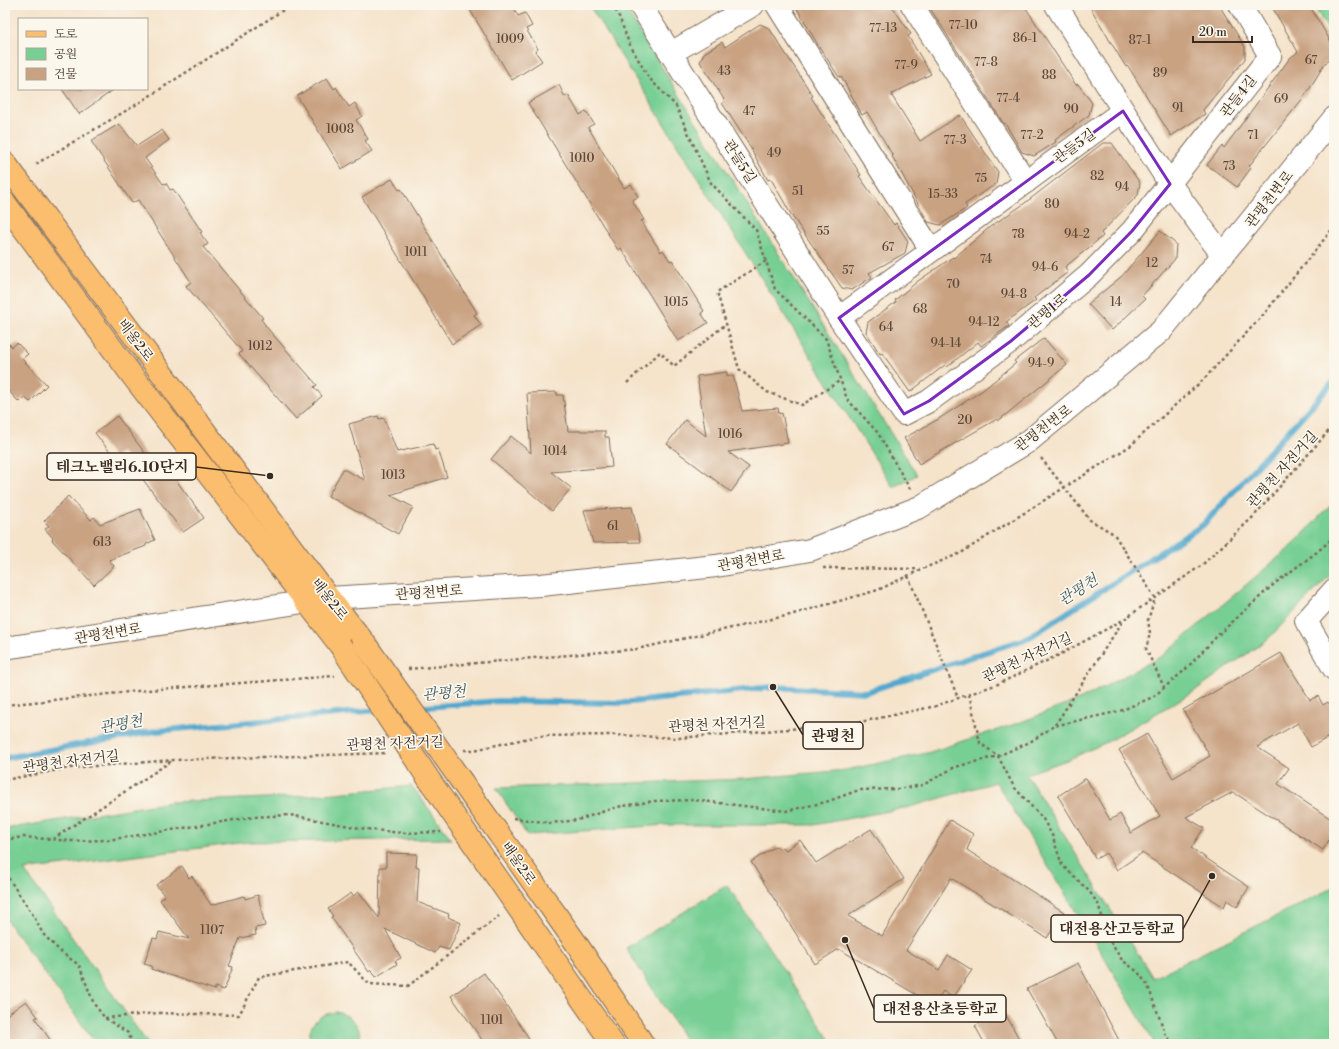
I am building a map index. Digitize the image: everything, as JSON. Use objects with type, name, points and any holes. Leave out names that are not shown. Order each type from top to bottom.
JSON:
[{"type":"main road","name":"배울2로","points":[[5,163],[319,600],[340,644],[432,784],[613,1044]]},
{"type":"main road","name":"배울2로","points":[[5,203],[132,374],[319,600],[363,641],[576,943],[643,1044]]},
{"type":"street","name":"관들5길","points":[[640,5],[839,318],[904,414]]},
{"type":"street","points":[[671,53],[754,5]]},
{"type":"street","points":[[776,5],[931,250]]},
{"type":"street","points":[[912,5],[1026,182]]},
{"type":"street","points":[[1056,5],[1170,184],[1223,256]]},
{"type":"street","name":"관들4길","points":[[1170,184],[1270,56],[1240,5]]},
{"type":"street","name":"관들5길","points":[[839,318],[1123,111]]},
{"type":"street","name":"관평천변로","points":[[5,648],[319,600],[541,585],[716,566],[810,550],[920,507],[1029,441],[1161,331],[1334,118]]},
{"type":"street","name":"관평1로","points":[[904,414],[929,401],[1011,341],[1090,275],[1132,231],[1170,184]]},
{"type":"street","points":[[1334,590],[1306,621],[1334,669]]},
{"type":"path","points":[[36,164],[134,106],[291,5]]},
{"type":"path","points":[[612,5],[618,14],[629,43],[648,77],[676,106],[711,183],[756,230],[776,289],[826,339],[847,399],[878,433],[920,507]]},
{"type":"path","points":[[766,261],[717,292],[739,369],[767,392],[802,405],[841,380]]},
{"type":"path","points":[[627,383],[660,352],[674,366],[726,324]]},
{"type":"path","name":"관평천 자전거길","points":[[459,750],[474,750],[538,736],[615,735],[679,738],[850,724],[936,706],[998,684],[1061,654],[1123,620],[1202,565],[1253,517],[1334,424]]},
{"type":"path","points":[[1029,441],[1090,520],[1114,534],[1154,598],[1148,620],[1150,633],[1146,649],[1164,688]]},
{"type":"path","points":[[508,817],[551,822],[578,820],[616,807],[654,801],[694,800],[786,811],[826,802],[859,790],[898,789],[923,785],[955,767],[998,756],[1030,742],[1054,726],[1120,711],[1153,696],[1185,670],[1218,635],[1274,584],[1317,552],[1334,537]]},
{"type":"path","points":[[823,568],[922,569]]},
{"type":"path","points":[[908,576],[958,698]]},
{"type":"path","points":[[1054,726],[1123,620]]},
{"type":"path","points":[[969,694],[980,742],[998,756],[1014,788],[1043,819],[1052,835],[1062,865],[1089,891],[1098,904],[1111,943],[1122,960],[1138,972],[1148,986],[1166,1036],[1174,1044]]},
{"type":"path","name":"관평천 자전거길","points":[[5,780],[69,768],[174,760],[390,753]]},
{"type":"path","points":[[53,839],[174,760]]},
{"type":"path","points":[[5,840],[23,837],[70,841],[108,840],[253,817],[290,814],[365,829],[402,834],[441,832]]},
{"type":"path","points":[[5,873],[33,915],[43,934],[62,953],[79,965],[94,1004],[105,1018],[128,1033],[133,1044]]},
{"type":"path","points":[[105,1018],[158,1013],[239,1015],[258,977],[348,962],[369,984],[408,986],[499,916]]},
{"type":"highlighted area","points":[[1123,111],[1170,184],[1132,231],[1089,275],[1011,341],[929,401],[904,414],[839,318]]},
{"type":"green space","points":[[589,5],[623,5],[917,475],[893,487]]},
{"type":"green space","points":[[1313,5],[1334,5],[1334,39]]},
{"type":"green space","points":[[1334,501],[1334,571],[1268,639],[1193,692],[1107,742],[1067,760],[1026,774],[1153,978],[1334,887],[1334,1044],[1155,1044],[1096,944],[996,782],[910,807],[814,825],[666,825],[527,835],[496,788],[744,779],[846,770],[927,753],[1021,722],[1081,699],[1162,656],[1293,545]]},
{"type":"green space","points":[[412,786],[451,839],[248,842],[24,870],[148,1044],[96,1044],[5,918],[5,829],[170,802],[291,797]]},
{"type":"green space","points":[[727,885],[833,1044],[688,1044],[626,948]]},
{"type":"green space","points":[[336,1012],[347,1016],[358,1027],[360,1032],[359,1044],[310,1044],[310,1032],[315,1022],[324,1015]]},
{"type":"building","points":[[467,5],[512,5],[518,16],[525,13],[532,26],[526,29],[538,49],[535,51],[542,61],[512,80]]},
{"type":"building","points":[[795,5],[891,5],[911,34],[908,36],[931,74],[892,94],[892,96],[920,141],[960,115],[998,172],[996,184],[965,204],[967,208],[940,225],[928,222],[893,156],[867,112],[862,115],[841,76],[839,77],[818,45]]},
{"type":"building","points":[[928,5],[1024,5],[1076,85],[1078,84],[1092,103],[1089,115],[1055,140],[1056,142],[1034,156],[1022,152],[1005,123],[1004,124]]},
{"type":"building","points":[[1089,5],[1219,5],[1245,47],[1245,59],[1203,110],[1205,114],[1171,136],[1128,66],[1126,67]]},
{"type":"building","points":[[1271,5],[1309,5],[1334,47],[1334,58],[1325,63],[1307,93],[1249,166],[1251,168],[1237,187],[1207,165],[1222,146],[1224,148],[1290,58],[1298,52]]},
{"type":"building","points":[[760,24],[769,28],[813,96],[811,97],[861,175],[859,176],[894,225],[896,223],[908,241],[905,253],[869,273],[872,277],[852,290],[842,288],[792,216],[771,179],[768,180],[749,145],[722,103],[725,101],[700,62],[704,53],[722,42],[725,47]]},
{"type":"building","points":[[327,78],[334,89],[336,87],[349,107],[355,103],[362,116],[356,120],[368,139],[365,141],[372,151],[342,169],[297,96]]},
{"type":"building","points":[[559,85],[565,97],[568,95],[580,115],[586,111],[594,124],[588,127],[624,188],[631,184],[638,197],[632,200],[644,220],[641,221],[661,252],[663,250],[670,261],[672,260],[704,311],[701,313],[708,323],[678,341],[621,248],[618,250],[528,103]]},
{"type":"building","points":[[63,90],[114,90],[79,114]]},
{"type":"building","points":[[119,124],[137,146],[162,130],[169,140],[145,158],[163,184],[166,183],[170,190],[173,189],[202,232],[200,233],[208,244],[203,247],[263,318],[261,319],[268,329],[317,385],[314,387],[322,396],[296,419],[239,354],[242,351],[186,286],[191,282],[138,200],[132,203],[91,141]]},
{"type":"building","points":[[1103,143],[1112,143],[1140,183],[1138,195],[1101,233],[1103,236],[1065,267],[1068,272],[1034,298],[1036,300],[1006,322],[1009,326],[981,346],[978,342],[947,367],[945,365],[910,392],[882,353],[880,354],[866,332],[868,322],[896,302],[895,300],[918,281],[953,257],[954,258],[991,226],[1021,206]]},
{"type":"building","points":[[392,179],[399,190],[401,189],[477,313],[474,315],[481,325],[452,344],[362,197]]},
{"type":"building","points":[[1160,231],[1176,244],[1175,259],[1142,296],[1145,299],[1112,330],[1088,304],[1122,276]]},
{"type":"building","points":[[1044,338],[1067,365],[998,421],[997,419],[919,464],[904,438],[937,420],[983,390],[1016,363],[1014,361]]},
{"type":"building","points":[[5,340],[12,347],[17,343],[28,354],[22,359],[47,385],[30,402],[24,397],[19,402],[5,387]]},
{"type":"building","points":[[727,372],[727,376],[733,375],[742,411],[778,408],[779,414],[782,413],[788,443],[728,452],[749,467],[731,492],[667,444],[685,420],[706,436],[697,376]]},
{"type":"building","points":[[557,392],[557,395],[563,395],[568,431],[605,431],[605,437],[609,437],[612,467],[551,472],[571,488],[552,511],[491,459],[511,436],[531,453],[527,393]]},
{"type":"building","points":[[117,416],[163,477],[170,472],[204,518],[183,532],[122,452],[114,457],[95,433]]},
{"type":"building","points":[[378,416],[379,419],[384,418],[397,452],[433,444],[435,450],[438,449],[447,477],[390,495],[413,507],[398,534],[328,496],[343,469],[365,480],[349,424]]},
{"type":"building","points":[[68,496],[91,520],[94,517],[100,524],[140,509],[155,540],[146,544],[146,546],[109,560],[114,566],[94,585],[52,540],[53,538],[45,529],[49,526],[44,521]]},
{"type":"building","points":[[632,507],[640,542],[593,543],[584,510]]},
{"type":"building","points":[[1281,653],[1310,700],[1318,696],[1323,705],[1328,702],[1334,712],[1334,734],[1311,747],[1298,723],[1257,747],[1289,768],[1278,784],[1334,821],[1334,832],[1323,850],[1233,792],[1186,817],[1204,828],[1191,848],[1249,887],[1237,907],[1227,900],[1224,907],[1142,853],[1117,870],[1106,853],[1096,859],[1058,796],[1086,778],[1110,820],[1120,814],[1131,833],[1160,816],[1119,750],[1147,734],[1173,778],[1210,756],[1183,710]]},
{"type":"building","points":[[950,820],[973,834],[967,850],[1064,912],[1047,938],[951,878],[906,950],[939,970],[948,955],[972,970],[953,998],[943,991],[934,1005],[839,949],[815,964],[751,862],[776,846],[779,849],[783,847],[786,850],[800,840],[816,863],[871,829],[904,879],[848,916],[882,936]]},
{"type":"building","points":[[386,853],[417,854],[416,867],[419,867],[417,902],[449,914],[448,917],[461,923],[449,950],[439,947],[435,953],[385,929],[401,958],[395,961],[397,964],[376,977],[371,970],[369,972],[331,917],[333,916],[328,909],[351,893],[353,896],[359,892],[379,918],[380,867],[386,867]]},
{"type":"building","points":[[182,866],[189,878],[192,876],[211,905],[244,896],[245,899],[258,895],[265,926],[255,928],[256,935],[240,938],[229,966],[233,967],[224,990],[215,987],[215,990],[151,969],[152,966],[144,964],[153,938],[157,939],[159,932],[189,939],[160,900],[165,896],[156,885]]},
{"type":"building","points":[[1078,963],[1121,1044],[1058,1044],[1027,989]]},
{"type":"building","points":[[484,973],[533,1044],[485,1044],[451,996]]},
{"type":"building","points":[[26,1001],[38,1017],[35,1018],[53,1044],[5,1044],[5,1016]]},
{"type":"building","points":[[1002,1008],[1022,1044],[985,1044],[975,1026]]},
{"type":"waterway","name":"관평천","points":[[415,708],[497,701],[622,703],[773,687],[866,692],[1028,638],[1203,525],[1334,381]]},
{"type":"waterway","name":"관평천","points":[[5,758],[156,731],[378,710]]},
{"type":"place","name":"테크노밸리6.10단지","points":[[270,476]]},
{"type":"place","name":"관평천","points":[[773,687]]},
{"type":"place","name":"대전용산고등학교","points":[[1212,876]]},
{"type":"place","name":"대전용산초등학교","points":[[845,940]]}]
